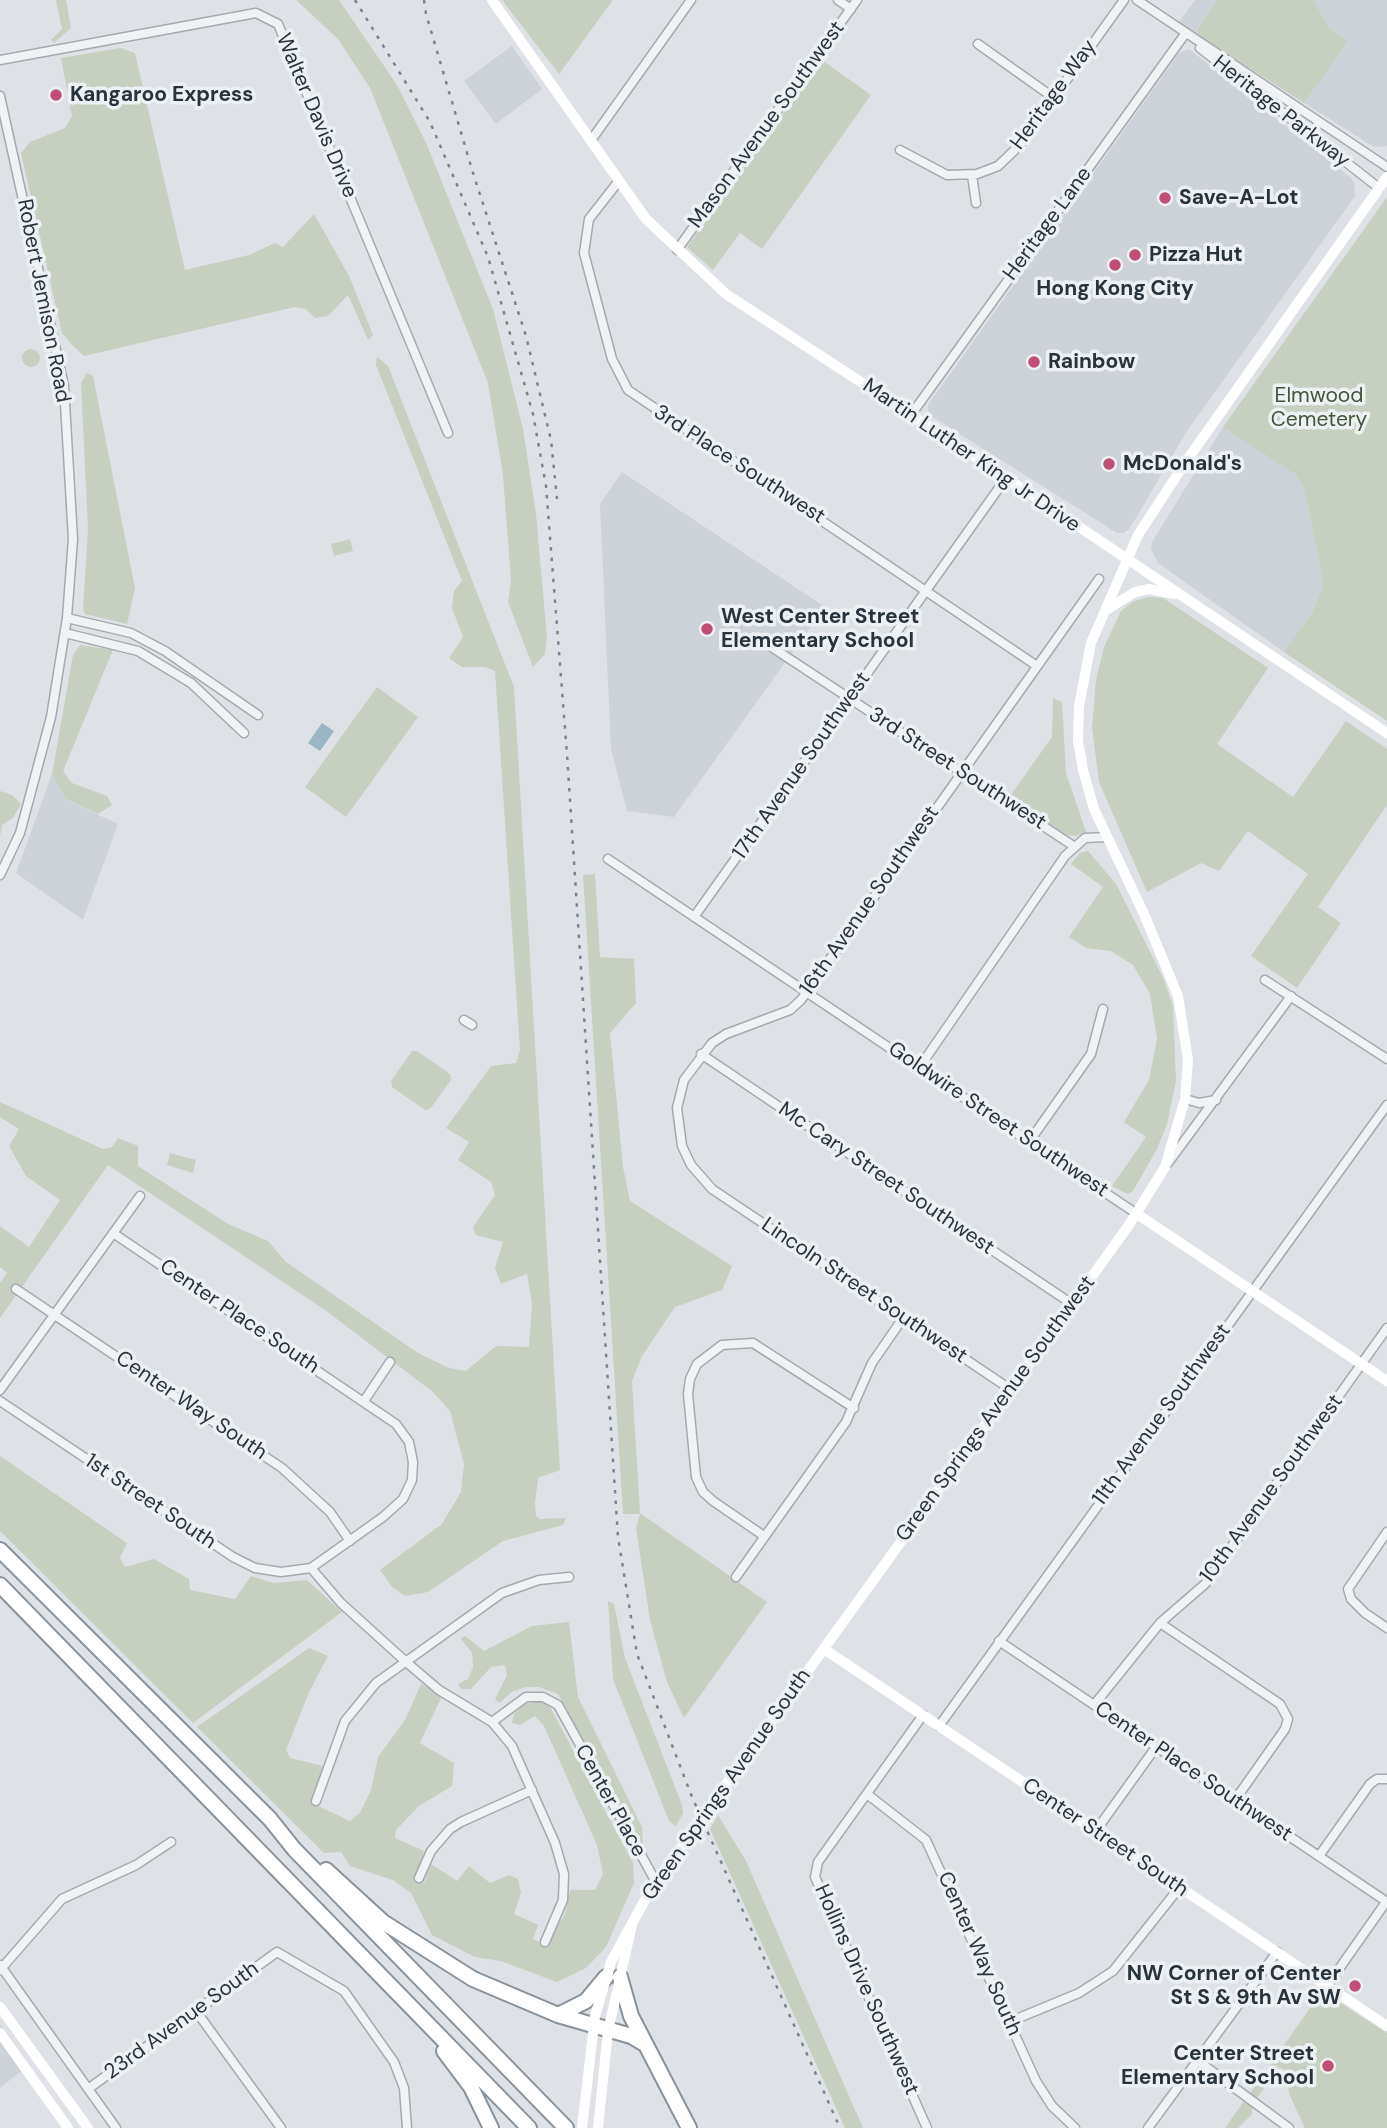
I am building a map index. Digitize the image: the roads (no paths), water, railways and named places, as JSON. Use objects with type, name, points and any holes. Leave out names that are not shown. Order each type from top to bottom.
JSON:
[{"type":"highway","points":[[0,1550],[270,1819],[383,1922],[473,1979],[558,2015],[631,2036],[643,2043]]},
{"type":"highway","points":[[0,1585],[529,2128]]},
{"type":"highway","points":[[270,1819],[294,1849],[566,2128]]},
{"type":"highway","points":[[558,2015],[586,2001],[613,1977],[643,2043],[689,2128]]},
{"type":"highway","points":[[411,2008],[471,2087],[491,2128]]},
{"type":"main road","name":"Martin Luther King Jr Drive","points":[[492,0],[646,219],[726,295],[911,415],[1387,733]]},
{"type":"main road","name":"Green Springs Avenue Southwest","points":[[824,1649],[1137,1214],[1165,1167],[1185,1099],[1188,1060],[1178,996],[1090,796],[1078,741],[1079,706],[1091,643],[1129,561],[1138,535],[1187,460],[1387,177]]},
{"type":"main road","points":[[1106,610],[1122,597],[1142,590],[1181,596]]},
{"type":"main road","name":"Goldwire Street Southwest","points":[[1137,1214],[1387,1381]]},
{"type":"main road","name":"Center Street South","points":[[824,1649],[1387,2026]]},
{"type":"main road","name":"Green Springs Avenue South","points":[[598,2128],[616,1950],[656,1882],[824,1649]]},
{"type":"main road","name":"Green Springs Avenue South","points":[[582,2128],[594,2026],[613,1977]]},
{"type":"main road","points":[[0,2007],[88,2128]]},
{"type":"main road","points":[[0,2033],[68,2128]]},
{"type":"street","points":[[592,139],[691,0]]},
{"type":"street","points":[[838,0],[851,9]]},
{"type":"street","name":"Mason Avenue Southwest","points":[[677,250],[857,0]]},
{"type":"street","name":"Heritage Way","points":[[972,175],[998,166],[1014,152],[1124,0]]},
{"type":"street","name":"Heritage Parkway","points":[[1137,0],[1387,167]]},
{"type":"street","name":"Walter Davis Drive","points":[[0,60],[256,13],[268,16],[278,24],[448,433]]},
{"type":"street","name":"Heritage Parkway","points":[[1185,34],[1209,57],[1379,188]]},
{"type":"street","name":"Heritage Lane","points":[[911,415],[1185,34]]},
{"type":"street","points":[[978,44],[1054,97]]},
{"type":"street","name":"Robert Jemison Road","points":[[0,96],[64,386],[74,539],[65,634],[47,730],[20,833],[0,875]]},
{"type":"street","points":[[900,150],[924,165],[947,174],[972,175],[976,203]]},
{"type":"street","name":"3rd Place Southwest","points":[[618,182],[589,219],[584,253],[612,359],[628,390],[1037,666]]},
{"type":"street","name":"17th Avenue Southwest","points":[[694,917],[1006,478]]},
{"type":"street","name":"16th Avenue Southwest","points":[[717,1193],[691,1165],[677,1122],[684,1080],[701,1054],[726,1034],[790,1010],[806,992],[1099,579]]},
{"type":"street","points":[[67,618],[131,634],[165,651],[258,715]]},
{"type":"street","points":[[65,634],[138,651],[191,683],[244,733]]},
{"type":"street","name":"3rd Street Southwest","points":[[774,648],[1075,847]]},
{"type":"street","points":[[919,1068],[1057,867],[1085,838],[1107,837]]},
{"type":"street","name":"Goldwire Street Southwest","points":[[608,859],[1137,1214]]},
{"type":"street","points":[[1265,980],[1387,1059]]},
{"type":"street","name":"Green Springs Avenue Southwest","points":[[1165,1167],[1291,996]]},
{"type":"street","points":[[1029,1142],[1091,1054],[1103,1009]]},
{"type":"street","name":"Mc Cary Street Southwest","points":[[701,1054],[1072,1304]]},
{"type":"street","points":[[1185,1099],[1199,1103],[1216,1100]]},
{"type":"street","name":"11th Avenue Southwest","points":[[939,1726],[1387,1105]]},
{"type":"street","name":"Lincoln Street Southwest","points":[[717,1193],[1010,1389]]},
{"type":"street","points":[[0,1390],[140,1196]]},
{"type":"street","name":"Center Place South","points":[[113,1233],[364,1401],[403,1432],[412,1452],[414,1470],[408,1490],[394,1508],[310,1568]]},
{"type":"street","name":"Center Way South","points":[[16,1289],[282,1468],[320,1502],[350,1541]]},
{"type":"street","points":[[736,1577],[854,1408],[865,1375],[903,1318]]},
{"type":"street","name":"10th Avenue Southwest","points":[[1094,1705],[1160,1623],[1205,1584],[1387,1328]]},
{"type":"street","points":[[764,1536],[713,1501],[703,1492],[696,1477],[688,1394],[690,1379],[697,1364],[722,1345],[753,1343],[854,1408]]},
{"type":"street","points":[[364,1401],[390,1362]]},
{"type":"street","name":"1st Street South","points":[[0,1401],[243,1563],[268,1571],[310,1568]]},
{"type":"street","points":[[1387,1532],[1348,1589],[1350,1599],[1364,1614],[1387,1628]]},
{"type":"street","points":[[310,1568],[341,1603],[405,1661],[439,1690],[492,1722],[512,1746],[559,1853],[564,1874],[563,1900],[545,1942]]},
{"type":"street","points":[[316,1801],[352,1710],[366,1691],[502,1593],[539,1580],[569,1577]]},
{"type":"street","points":[[1160,1623],[1280,1704],[1288,1719],[1285,1729],[1235,1800]]},
{"type":"street","name":"Center Place Southwest","points":[[999,1641],[1387,1902]]},
{"type":"street","name":"Center Place","points":[[492,1722],[517,1700],[535,1696],[558,1705],[656,1882]]},
{"type":"street","name":"Hollins Drive Southwest","points":[[923,1715],[818,1862],[815,1877],[927,2128]]},
{"type":"street","points":[[1095,1832],[1156,1747]]},
{"type":"street","points":[[1319,1856],[1377,1779],[1387,1779]]},
{"type":"street","points":[[419,1878],[431,1851],[450,1829],[532,1790]]},
{"type":"street","name":"Center Way South","points":[[867,1794],[926,1840],[1036,2081],[1052,2106],[1075,2128]]},
{"type":"street","points":[[116,2128],[1,1968],[62,1899],[136,1865],[171,1842]]},
{"type":"street","points":[[1009,2022],[1079,1993],[1113,1971],[1179,1888]]},
{"type":"street","points":[[1327,1986],[1387,1902]]},
{"type":"street","name":"23rd Avenue South","points":[[88,2089],[277,1952],[344,1991],[394,2062],[404,2088],[407,2128]]},
{"type":"street","points":[[1148,2128],[1277,1952]]},
{"type":"street","points":[[196,2011],[281,2128]]},
{"type":"street","points":[[1198,2060],[1289,2128]]},
{"type":"water","points":[[322,723],[334,731],[320,751],[308,743]]},
{"type":"railway","points":[[355,0],[430,122],[488,257],[533,414],[546,486],[567,754],[618,1537],[637,1654],[692,1797],[840,2128]]},
{"type":"railway","points":[[424,0],[473,173],[526,336],[551,440],[557,499]]},
{"type":"place","name":"Kangaroo Express","points":[[56,95]]},
{"type":"place","name":"Save-A-Lot","points":[[1165,198]]},
{"type":"place","name":"Pizza Hut","points":[[1135,255]]},
{"type":"place","name":"Hong Kong City","points":[[1115,265]]},
{"type":"place","name":"Rainbow","points":[[1034,362]]},
{"type":"place","name":"McDonald's","points":[[1109,464]]},
{"type":"place","name":"West Center Street Elementary School","points":[[707,629]]},
{"type":"place","name":"NW Corner of Center St S & 9th Av SW","points":[[1355,1986]]},
{"type":"place","name":"Center Street Elementary School","points":[[1328,2066]]},
{"type":"park label","name":"Elmwood Cemetery","points":[[1319,408]]}]
